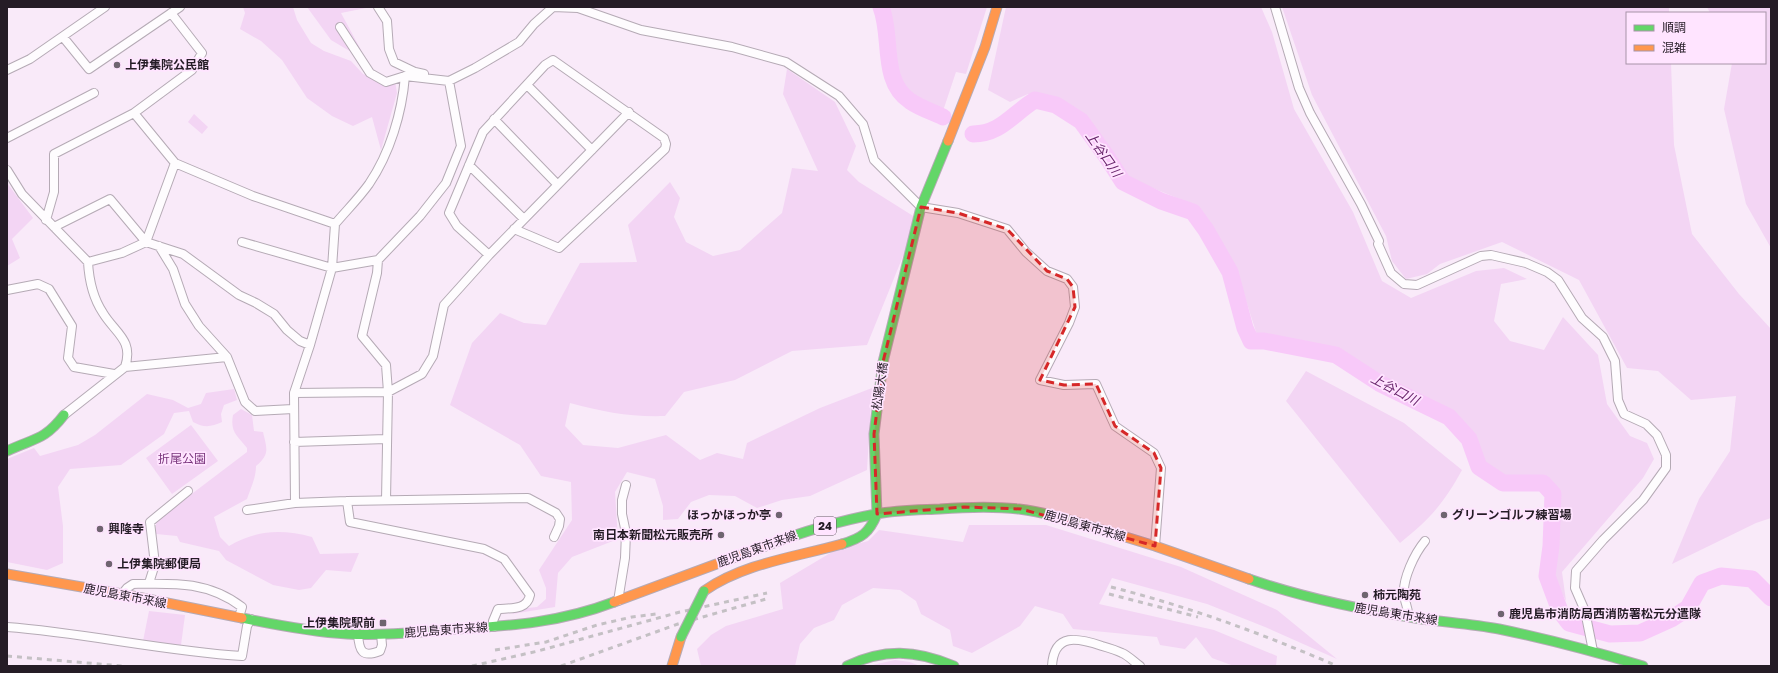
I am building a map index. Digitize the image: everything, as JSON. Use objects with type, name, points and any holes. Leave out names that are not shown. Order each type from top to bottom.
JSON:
[{"type":"main road","name":"松陽大橋","points":[[877,514],[874,476],[874,434],[883,362],[921,207],[985,47],[997,7]]},
{"type":"main road","points":[[7,451],[36,439],[52,430],[64,415]]},
{"type":"main road","name":"鹿児島東市来線","points":[[7,574],[122,594],[280,626],[358,634],[494,627],[566,617],[618,601],[799,533],[877,514],[964,507],[1002,507],[1021,509],[1072,521],[1155,546],[1291,593],[1335,604],[1408,617],[1498,629],[1593,651],[1643,666]]},
{"type":"main road","points":[[672,666],[681,637],[696,603],[704,591],[712,584],[732,575],[850,541],[861,536],[871,528],[877,514]]},
{"type":"main road","points":[[847,666],[861,658],[883,653],[903,652],[935,658],[954,666]]},
{"type":"street","points":[[63,37],[89,69],[180,7]]},
{"type":"street","points":[[378,7],[386,21],[389,49],[394,62],[415,72],[449,80]]},
{"type":"street","points":[[340,26],[370,73],[386,82],[405,76],[449,80],[475,68],[518,42],[534,24],[553,7],[578,8],[641,30],[732,47],[786,62],[840,96],[863,124],[874,160],[921,207],[958,213],[1007,229],[1026,252],[1047,271],[1067,279],[1073,287],[1074,307],[1069,323],[1040,380],[1064,385],[1096,384],[1115,426],[1154,452],[1161,468],[1155,546]]},
{"type":"street","points":[[1275,7],[1299,88],[1310,113],[1361,204],[1379,241],[1378,244],[1391,273],[1404,284],[1417,285],[1481,256],[1492,255],[1526,263],[1547,272],[1558,280],[1582,318],[1603,337],[1614,361],[1618,400],[1624,414],[1646,424],[1657,434],[1666,455],[1666,468],[1643,500],[1628,517],[1603,540],[1576,571],[1574,588],[1585,611],[1593,651]]},
{"type":"street","points":[[7,70],[30,60],[101,8]]},
{"type":"street","points":[[46,220],[54,192],[54,154],[134,113],[192,70],[202,53],[171,13]]},
{"type":"street","points":[[489,255],[457,226],[449,213],[483,132],[545,65],[553,60],[664,138],[666,144],[665,149],[559,248],[514,229]]},
{"type":"street","points":[[295,503],[294,393],[310,345],[332,268],[335,224],[369,184],[385,156],[403,98],[405,76]]},
{"type":"street","points":[[242,242],[332,268],[378,260],[420,216],[446,183],[461,146],[449,80]]},
{"type":"street","points":[[527,85],[592,150]]},
{"type":"street","points":[[7,138],[94,93]]},
{"type":"street","points":[[294,393],[388,392],[422,374],[433,356],[444,305],[489,255],[557,184],[629,112]]},
{"type":"street","points":[[134,113],[175,163],[253,196],[335,224]]},
{"type":"street","points":[[494,119],[557,184]]},
{"type":"street","points":[[88,262],[122,253],[146,242],[175,163]]},
{"type":"street","points":[[469,165],[524,219]]},
{"type":"street","points":[[7,170],[22,194],[88,262],[89,279],[102,312],[126,344],[129,356],[125,367]]},
{"type":"street","points":[[54,227],[110,199],[146,242],[183,254],[239,295],[274,314],[287,330],[300,341],[310,345]]},
{"type":"street","points":[[159,246],[173,269],[185,304],[199,326],[227,357],[244,402],[255,411],[293,409]]},
{"type":"street","points":[[378,260],[377,274],[362,336],[386,365],[388,392],[386,500]]},
{"type":"street","points":[[7,290],[38,284],[49,289],[72,326],[68,358],[74,367],[114,374]]},
{"type":"street","points":[[64,415],[114,374],[125,367],[227,357]]},
{"type":"street","points":[[294,442],[386,439]]},
{"type":"street","points":[[618,601],[625,558],[626,533],[622,514],[622,500],[626,485]]},
{"type":"street","points":[[149,584],[155,564],[150,522],[188,491]]},
{"type":"street","points":[[247,510],[295,503],[528,498],[556,513],[560,519],[559,526],[554,537]]},
{"type":"street","points":[[347,501],[350,522],[484,549],[504,559],[530,595],[528,602],[524,606],[498,609],[493,621],[494,627]]},
{"type":"street","points":[[1408,617],[1409,612],[1404,597],[1404,585],[1417,550],[1426,541]]},
{"type":"street","points":[[122,594],[133,584],[180,583],[212,590],[229,598],[242,607],[239,617]]},
{"type":"street","points":[[7,627],[92,637],[204,654],[242,656],[248,626],[251,619]]},
{"type":"street","points":[[358,634],[360,648],[367,654],[380,651],[382,645],[381,634]]},
{"type":"street","points":[[1052,666],[1056,648],[1061,643],[1071,639],[1079,639],[1124,653],[1140,666]]},
{"type":"highlighted area","points":[[921,207],[958,213],[1007,229],[1047,271],[1067,279],[1073,287],[1075,307],[1040,380],[1064,385],[1096,384],[1115,426],[1154,453],[1161,468],[1155,546],[1021,509],[964,507],[877,514],[874,434],[883,362]]},
{"type":"green space","points":[[243,7],[293,7],[297,20],[311,43],[324,51],[351,61],[363,74],[377,79],[395,81],[397,93],[381,150],[372,117],[353,126],[332,116],[307,98],[282,60],[261,41],[240,29],[245,13]]},
{"type":"green space","points":[[307,7],[371,7],[341,13],[361,50],[358,56],[331,40]]},
{"type":"green space","points":[[886,7],[987,7],[966,74],[956,72],[943,111],[913,98],[904,91],[899,84],[894,64]]},
{"type":"green space","points":[[1006,7],[1261,7],[1272,32],[1294,109],[1353,212],[1382,281],[1411,298],[1476,271],[1504,268],[1527,279],[1501,284],[1494,321],[1510,341],[1544,350],[1563,317],[1598,355],[1607,404],[1630,436],[1647,443],[1654,459],[1643,478],[1562,572],[1566,601],[1553,576],[1559,492],[1547,479],[1505,478],[1485,465],[1474,436],[1452,411],[1380,376],[1333,347],[1257,335],[1236,269],[1197,206],[1128,178],[1087,119],[1062,100],[1028,94],[1010,102],[988,90]]},
{"type":"green space","points":[[1282,7],[1669,7],[1669,12],[1626,12],[1626,64],[1671,64],[1674,145],[1692,234],[1739,294],[1771,329],[1771,518],[1756,523],[1672,564],[1699,499],[1730,451],[1736,396],[1691,400],[1658,371],[1627,368],[1579,280],[1502,242],[1440,264],[1427,274],[1406,279],[1392,261],[1386,236],[1312,95]]},
{"type":"green space","points":[[1707,7],[1771,7],[1771,248],[1746,204],[1724,109],[1732,64],[1766,64],[1766,12],[1710,12]]},
{"type":"green space","points":[[787,69],[835,102],[856,146],[847,170],[859,182],[918,219],[867,345],[792,351],[735,380],[684,392],[665,416],[640,416],[617,413],[570,403],[565,426],[583,445],[618,448],[666,435],[700,460],[717,453],[743,459],[747,443],[820,408],[872,388],[867,470],[810,496],[782,500],[757,508],[735,496],[709,495],[691,502],[678,519],[663,520],[663,506],[655,479],[627,472],[615,492],[618,539],[572,557],[558,573],[555,607],[512,614],[518,609],[537,607],[546,599],[546,588],[539,570],[572,520],[571,482],[541,476],[520,445],[450,405],[472,343],[500,313],[524,323],[546,325],[580,263],[637,262],[628,225],[670,182],[680,198],[674,217],[686,242],[713,256],[740,250],[782,213],[792,168],[818,171],[783,94]]},
{"type":"green space","points":[[194,114],[208,127],[202,134],[188,122]]},
{"type":"green space","points":[[7,183],[33,218],[12,239],[20,258],[7,266]]},
{"type":"green space","points":[[1306,371],[1404,423],[1462,470],[1436,510],[1400,543],[1286,401]]},
{"type":"green space","points":[[234,389],[237,400],[224,405],[221,414],[222,422],[211,426],[204,426],[193,422],[189,411],[174,413],[164,434],[121,465],[70,469],[58,487],[63,526],[63,563],[47,570],[7,562],[7,459],[34,448],[40,456],[78,445],[95,435],[147,394],[173,400],[188,408],[201,404],[206,393]]},
{"type":"green space","points":[[241,409],[252,415],[254,431],[263,432],[266,443],[266,451],[264,458],[256,466],[254,479],[247,499],[214,517],[220,537],[229,546],[249,537],[269,532],[301,534],[312,537],[320,554],[359,553],[351,572],[326,570],[311,588],[299,590],[273,585],[226,560],[219,551],[180,542],[177,536],[156,534],[156,524],[164,515],[247,452],[247,448],[233,429],[233,415]]},
{"type":"green space","name":"折尾公園","points":[[191,425],[218,461],[172,494],[146,458]]},
{"type":"green space","points":[[969,525],[1046,525],[1181,567],[1277,610],[1337,659],[1265,627],[1207,604],[1112,578],[1099,604],[1214,630],[1277,656],[1276,666],[1234,666],[1212,658],[1196,637],[1185,649],[1160,645],[1157,637],[1073,629],[1063,614],[1035,606],[1020,626],[972,653],[953,646],[950,630],[921,614],[916,601],[900,590],[873,588],[842,605],[834,620],[814,628],[800,644],[795,666],[701,666],[697,649],[711,635],[726,626],[783,609],[780,583],[837,549],[868,541],[879,530],[963,542]]},
{"type":"green space","points":[[149,611],[185,615],[181,645],[143,641]]},
{"type":"green space","points":[[895,660],[910,662],[920,666],[868,666]]},
{"type":"waterway","name":"上谷口川","points":[[881,7],[894,82],[910,101],[943,117]]},
{"type":"waterway","name":"上谷口川","points":[[973,134],[991,131],[999,127],[1035,100],[1056,105],[1081,121],[1123,182],[1161,201],[1193,212],[1206,230],[1230,272],[1245,328],[1251,341],[1264,341],[1336,355],[1379,383],[1449,417],[1469,439],[1479,467],[1503,483],[1543,483],[1553,494],[1551,546],[1547,576],[1560,611],[1569,623],[1610,634],[1640,633],[1671,619],[1688,608],[1702,583],[1721,576],[1752,579],[1771,598]]},
{"type":"railway","points":[[1111,587],[1198,612],[1282,643],[1337,666]]},
{"type":"railway","points":[[472,666],[538,651],[680,612],[767,593]]},
{"type":"railway","points":[[1109,594],[1198,617]]},
{"type":"railway","points":[[561,666],[678,624],[766,599]]},
{"type":"railway","points":[[495,650],[546,642],[597,625],[632,617],[656,614]]},
{"type":"railway","points":[[7,656],[122,666]]},
{"type":"traffic: fast","points":[[842,544],[864,534],[871,526],[877,514],[874,434],[883,362],[921,207],[948,141]]},
{"type":"traffic: fast","points":[[7,451],[38,438],[50,430],[64,415]]},
{"type":"traffic: fast","points":[[765,546],[820,527],[876,514],[900,511],[970,507],[999,507],[1031,511],[1056,516],[1116,534]]},
{"type":"traffic: fast","points":[[1249,579],[1290,592],[1351,607],[1415,618],[1499,629],[1571,646],[1643,666]]},
{"type":"traffic: fast","points":[[681,637],[704,591]]},
{"type":"traffic: fast","points":[[242,618],[321,632],[347,634],[388,634],[536,622],[556,619],[595,609],[614,602]]},
{"type":"traffic: fast","points":[[847,666],[874,656],[900,653],[926,657],[954,666]]},
{"type":"traffic: slow","points":[[948,141],[985,47],[997,7]]},
{"type":"traffic: slow","points":[[1116,534],[1249,579]]},
{"type":"traffic: slow","points":[[704,591],[720,581],[753,567],[842,544]]},
{"type":"traffic: slow","points":[[614,602],[765,546]]},
{"type":"traffic: slow","points":[[7,574],[122,594],[242,618]]},
{"type":"traffic: slow","points":[[672,666],[681,637]]},
{"type":"place","name":"上伊集院公民館","points":[[117,65]]},
{"type":"place","name":"ほっかほっか亭","points":[[779,515]]},
{"type":"place","name":"グリーンゴルフ練習場","points":[[1444,515]]},
{"type":"place","name":"興隆寺","points":[[100,529]]},
{"type":"place","name":"南日本新聞松元販売所","points":[[721,535]]},
{"type":"place","name":"上伊集院郵便局","points":[[109,564]]},
{"type":"place","name":"柿元陶苑","points":[[1365,595]]},
{"type":"place","name":"鹿児島市消防局西消防署松元分遣隊","points":[[1501,614]]},
{"type":"place","name":"上伊集院駅前","points":[[383,623]]}]
